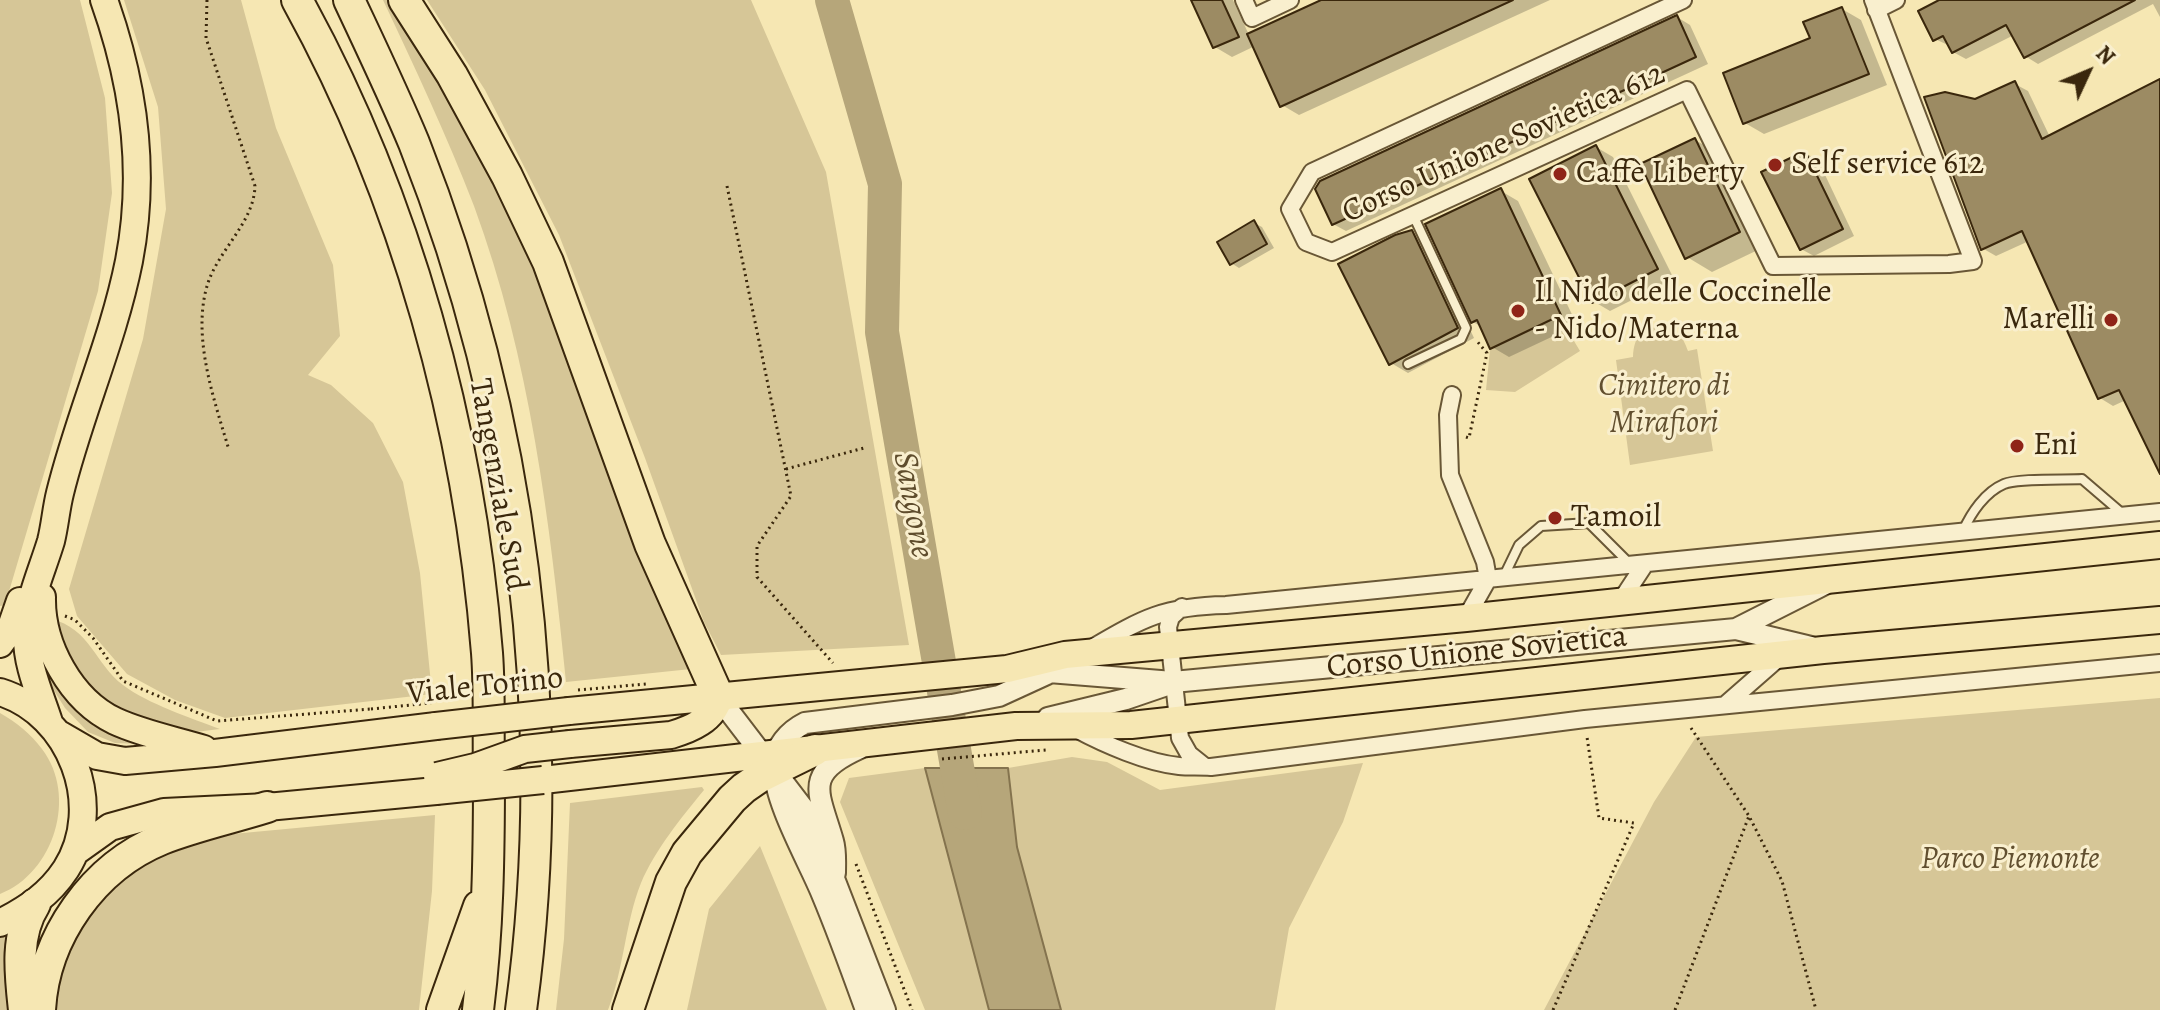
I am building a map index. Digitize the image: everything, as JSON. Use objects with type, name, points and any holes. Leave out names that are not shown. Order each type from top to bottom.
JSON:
[{"type":"highway","name":"Tangenziale Sud","points":[[297,0],[341,85],[399,228],[449,405],[477,553],[487,656],[490,878],[478,1010]]},
{"type":"highway","name":"Tangenziale Sud","points":[[349,0],[414,143],[444,226],[503,444],[520,543],[531,648],[537,807],[536,884],[521,1010]]},
{"type":"highway","points":[[404,0],[452,75],[507,176],[548,262],[650,544],[719,698]]},
{"type":"highway","points":[[628,1010],[671,882],[687,853],[732,799],[769,765],[815,750]]},
{"type":"highway","points":[[40,1010],[54,945],[77,907],[107,874],[162,839],[267,807]]},
{"type":"highway","points":[[442,1010],[490,878]]},
{"type":"highway","points":[[24,1010],[20,966],[22,930],[35,904]]},
{"type":"main road","points":[[0,923],[35,904],[52,888],[75,852],[79,837],[83,796],[72,756],[54,728],[30,665],[27,633],[60,493],[122,293],[135,220],[137,156],[134,114],[126,71],[104,0]]},
{"type":"main road","points":[[0,644],[10,630],[42,530],[60,493]]},
{"type":"main road","name":"Corso Unione Sovietica","points":[[925,677],[1000,670],[1084,653],[1466,618],[2160,542]]},
{"type":"main road","points":[[43,566],[42,619],[46,635],[65,673],[87,702],[112,720],[129,727],[215,753]]},
{"type":"main road","name":"Corso Unione Sovietica","points":[[870,743],[936,747],[1007,727],[1131,725],[1783,654],[2160,620]]},
{"type":"main road","name":"Viale Torino","points":[[0,692],[15,697],[97,756],[111,760],[215,753],[569,711],[925,677]]},
{"type":"main road","points":[[75,852],[110,827],[164,812],[267,807],[394,795],[436,784],[525,749],[671,735],[686,730],[713,711],[719,698]]},
{"type":"main road","points":[[815,750],[870,743]]},
{"type":"main road","points":[[436,784],[570,777],[716,762],[769,765]]},
{"type":"street","points":[[1244,0],[1252,18],[1290,0]]},
{"type":"street","name":"Corso Unione Sovietica 612","points":[[1683,0],[1312,172],[1290,209],[1306,242],[1332,252],[1687,90],[1773,266],[1973,261],[1875,5]]},
{"type":"street","points":[[1875,5],[1896,0]]},
{"type":"street","points":[[1452,395],[1448,415],[1450,475],[1485,562],[1496,578]]},
{"type":"street","name":"Corso Unione Sovietica","points":[[1084,653],[1140,621],[1182,607],[1241,604],[2160,512]]},
{"type":"street","name":"Corso Unione Sovietica","points":[[2132,515],[2160,542]]},
{"type":"street","name":"Corso Unione Sovietica","points":[[1620,602],[1638,564]]},
{"type":"street","name":"Corso Unione Sovietica","points":[[1466,618],[1496,578]]},
{"type":"street","points":[[1736,629],[1835,579]]},
{"type":"street","points":[[1182,607],[1171,617],[1168,627],[1177,719],[1183,746],[1195,761],[1204,766]]},
{"type":"street","points":[[1736,629],[1823,650]]},
{"type":"street","name":"Corso Unione Sovietica","points":[[1173,682],[1736,629]]},
{"type":"street","points":[[1725,705],[1783,654]]},
{"type":"street","name":"Corso Unione Sovietica","points":[[1067,725],[1097,740],[1161,763],[1204,766],[1585,719],[2160,663]]},
{"type":"street","points":[[1000,670],[1173,682]]},
{"type":"street","points":[[769,765],[789,734],[805,723],[999,696],[1051,673]]},
{"type":"street","points":[[1007,727],[1126,699],[1173,682]]},
{"type":"street","points":[[719,698],[803,808],[885,1010]]},
{"type":"street","points":[[835,881],[835,844],[819,802],[819,784],[836,760],[870,743]]},
{"type":"street","points":[[769,765],[866,1010]]},
{"type":"lane","points":[[1408,364],[1461,339],[1466,328],[1413,215]]},
{"type":"lane","points":[[1963,532],[1969,517],[1983,500],[2006,482],[2082,479],[2132,515]]},
{"type":"lane","points":[[1496,578],[1519,545],[1541,526],[1589,523],[1638,564]]},
{"type":"path","points":[[207,0],[206,38],[255,186],[254,201],[209,281],[202,324],[207,375],[229,450]]},
{"type":"path","points":[[727,186],[791,496],[757,546],[757,577],[833,663]]},
{"type":"path","points":[[1448,434],[1469,438],[1481,392],[1487,353],[1466,328]]},
{"type":"path","points":[[786,469],[864,448]]},
{"type":"path","points":[[54,612],[75,620],[93,638],[123,681],[217,721],[371,709]]},
{"type":"path","points":[[1679,710],[1749,816],[1782,881],[1816,1010]]},
{"type":"path","points":[[1553,1010],[1634,823],[1599,818],[1585,719]]},
{"type":"path","points":[[936,747],[1003,754]]},
{"type":"path","points":[[1675,1010],[1749,816]]},
{"type":"path","points":[[852,855],[912,1010]]},
{"type":"green space","points":[[0,0],[80,0],[105,98],[112,193],[98,291],[5,605],[0,606]]},
{"type":"green space","points":[[124,0],[241,0],[276,128],[333,265],[340,336],[308,375],[331,385],[373,423],[403,482],[420,573],[432,694],[225,718],[175,700],[127,674],[77,616],[69,589],[143,339],[166,209],[158,107]]},
{"type":"green space","points":[[383,0],[387,0],[414,38],[503,193],[551,298],[691,669],[566,682],[545,501],[524,381],[510,322],[474,206]]},
{"type":"green space","points":[[427,0],[751,0],[826,172],[909,645],[721,655],[704,622],[559,235],[485,90]]},
{"type":"green space","points":[[1559,316],[1580,351],[1515,392],[1486,390],[1490,349]]},
{"type":"green space","name":"Cimitero di Mirafiori","points":[[1664,326],[1680,335],[1688,351],[1697,349],[1713,451],[1630,465],[1616,360],[1633,357],[1635,343],[1641,334]]},
{"type":"green space","points":[[51,619],[75,630],[84,638],[113,677],[133,692],[220,729],[187,733],[114,709],[86,685],[67,659]]},
{"type":"green space","points":[[34,632],[143,744],[115,743],[88,732],[65,708],[41,670]]},
{"type":"green space","name":"Parco Piemonte","points":[[2160,698],[2160,1010],[1544,1010],[1654,802],[1696,737]]},
{"type":"green space","points":[[0,713],[23,729],[42,749],[53,768],[59,810],[47,851],[19,884],[0,894]]},
{"type":"green space","points":[[1072,757],[1107,762],[1160,790],[1363,763],[1343,822],[1289,928],[1275,1010],[1061,1010],[1017,847],[1008,768]]},
{"type":"green space","points":[[925,768],[989,1010],[925,1010],[840,802],[849,778]]},
{"type":"green space","points":[[702,787],[704,790],[661,846],[641,883],[608,1010],[556,1010],[564,939],[570,803]]},
{"type":"green space","points":[[435,815],[432,891],[419,1010],[48,1010],[67,938],[136,862],[211,836]]},
{"type":"green space","points":[[760,846],[827,1010],[687,1010],[709,909]]},
{"type":"green space","points":[[8,934],[12,939],[15,1010],[0,1010],[0,938]]},
{"type":"shaded area","points":[[925,768],[1008,768],[1017,847],[1061,1010],[989,1010]]},
{"type":"building","points":[[1191,0],[1222,0],[1239,37],[1213,48]]},
{"type":"building","points":[[1321,0],[1513,0],[1280,107],[1247,34]]},
{"type":"building","points":[[1939,0],[2135,0],[2024,58],[2006,25],[1952,53],[1943,36],[1933,41],[1918,11]]},
{"type":"building","points":[[1842,7],[1869,74],[1743,124],[1723,73],[1810,38],[1803,22]]},
{"type":"building","points":[[1677,15],[1696,57],[1332,225],[1315,189],[1320,181]]},
{"type":"building","name":"Marelli","points":[[2160,79],[2160,474],[2119,390],[2098,399],[2022,231],[1981,250],[1924,97],[1945,92],[1975,99],[2015,81],[2042,139]]},
{"type":"building","points":[[1695,138],[1740,232],[1685,259],[1640,164]]},
{"type":"building","points":[[1596,145],[1658,269],[1592,303],[1529,179]]},
{"type":"building","points":[[1805,151],[1843,229],[1800,250],[1761,172]]},
{"type":"building","points":[[1501,188],[1561,315],[1490,349],[1477,320],[1471,323],[1425,224]]},
{"type":"building","points":[[1254,220],[1267,244],[1230,265],[1217,242]]},
{"type":"building","points":[[1412,230],[1458,328],[1389,365],[1338,264],[1395,235]]},
{"type":"waterway","name":"Sangone","points":[[832,0],[885,184],[882,332],[965,813]]},
{"type":"place","name":"Self service 612","points":[[1775,165]]},
{"type":"place","name":"Caffè Liberty","points":[[1560,174]]},
{"type":"place","name":"Il Nido delle Coccinelle - Nido/Materna","points":[[1518,311]]},
{"type":"place","name":"Marelli","points":[[2111,320]]},
{"type":"place","name":"Eni","points":[[2017,446]]},
{"type":"place","name":"Tamoil","points":[[1555,518]]}]
